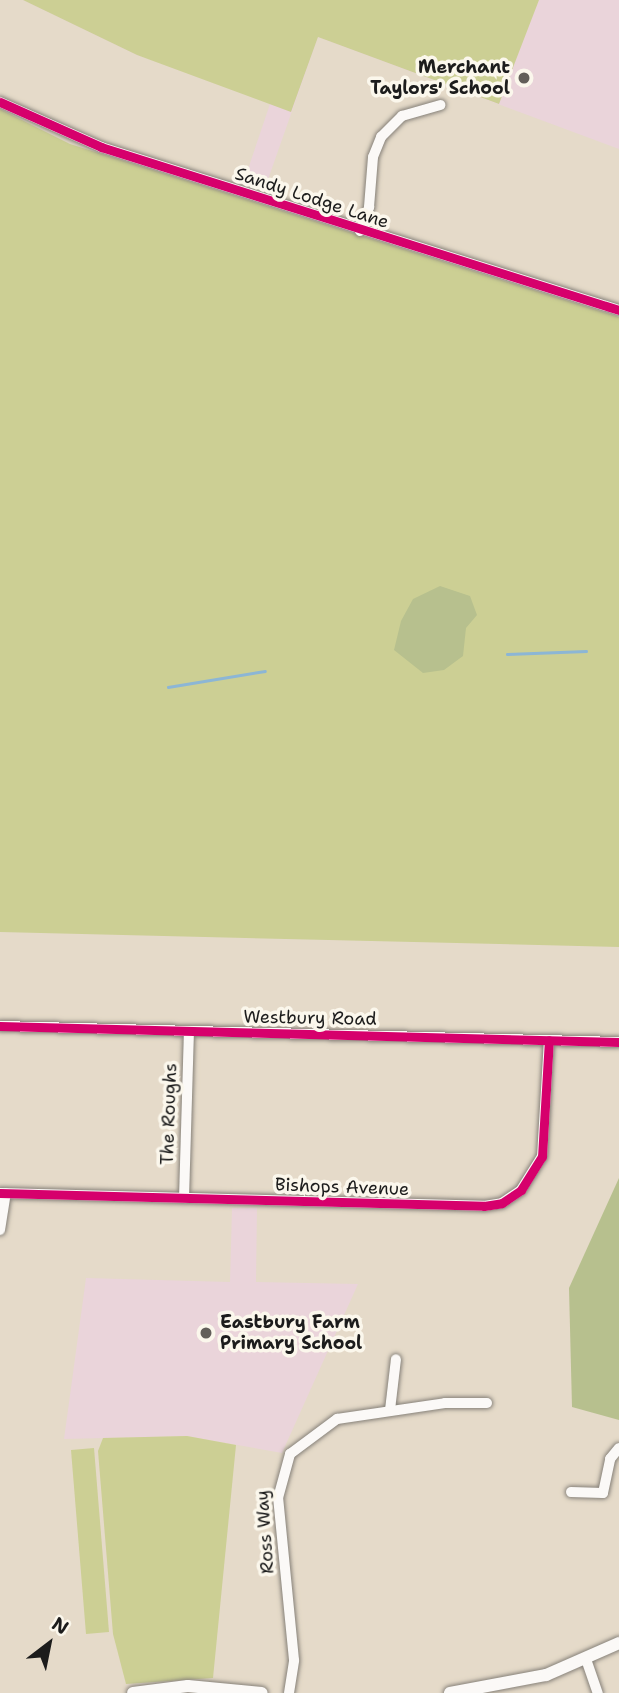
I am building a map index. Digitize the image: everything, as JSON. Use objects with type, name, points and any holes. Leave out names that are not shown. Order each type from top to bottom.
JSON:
[{"type":"street","name":"Sandy Lodge Lane","points":[[0,103],[101,147],[360,231],[615,308]]},
{"type":"street","points":[[360,231],[369,207],[373,157],[381,137],[402,116],[440,105]]},
{"type":"street","points":[[615,308],[619,298]]},
{"type":"street","name":"Westbury Road","points":[[0,1026],[619,1042]]},
{"type":"street","name":"The Roughs","points":[[184,1198],[189,1031]]},
{"type":"street","name":"Bishops Avenue","points":[[3,1193],[484,1206],[509,1200],[532,1175],[545,1145],[549,1040]]},
{"type":"street","points":[[0,1230],[3,1193]]},
{"type":"street","points":[[390,1410],[396,1359]]},
{"type":"street","name":"Ross Way","points":[[289,1693],[294,1660],[279,1510],[280,1478],[295,1447],[328,1423],[390,1410],[487,1403]]},
{"type":"street","points":[[571,1492],[603,1493],[610,1459],[619,1448]]},
{"type":"street","points":[[450,1693],[523,1681],[586,1659],[619,1643]]},
{"type":"street","points":[[586,1659],[598,1693]]},
{"type":"street","points":[[133,1693],[188,1686],[260,1693]]},
{"type":"shaded area","name":"Merchant Taylors' School","points":[[23,0],[619,0],[619,149],[318,37],[265,188],[244,181],[271,101],[137,55]]},
{"type":"shaded area","name":"Eastbury Farm Primary School","points":[[232,1208],[257,1208],[256,1282],[358,1284],[282,1453],[187,1436],[64,1439],[86,1278],[230,1282]]},
{"type":"green space","name":"Merchant Taylors' School","points":[[23,0],[539,0],[499,104],[318,37],[291,112],[137,55]]},
{"type":"green space","points":[[0,109],[70,144],[619,317],[619,947],[0,932]]},
{"type":"green space","points":[[440,586],[470,596],[477,615],[466,628],[463,656],[444,670],[423,673],[394,650],[401,621],[413,599]]},
{"type":"green space","points":[[619,1178],[619,1420],[572,1407],[569,1288]]},
{"type":"green space","points":[[187,1436],[236,1445],[213,1678],[126,1684],[113,1634],[98,1451],[103,1438]]},
{"type":"green space","points":[[94,1448],[109,1632],[86,1634],[71,1450]]},
{"type":"waterway","points":[[507,654],[586,651]]},
{"type":"waterway","points":[[168,687],[265,671]]},
{"type":"cycle path","points":[[0,102],[101,147],[619,310]]},
{"type":"cycle path","points":[[0,1026],[619,1042]]},
{"type":"cycle path","points":[[0,1193],[484,1206],[502,1203],[521,1190],[542,1157],[549,1040]]},
{"type":"place","name":"Merchant Taylors' School","points":[[524,78]]},
{"type":"place","name":"Eastbury Farm Primary School","points":[[206,1333]]}]
